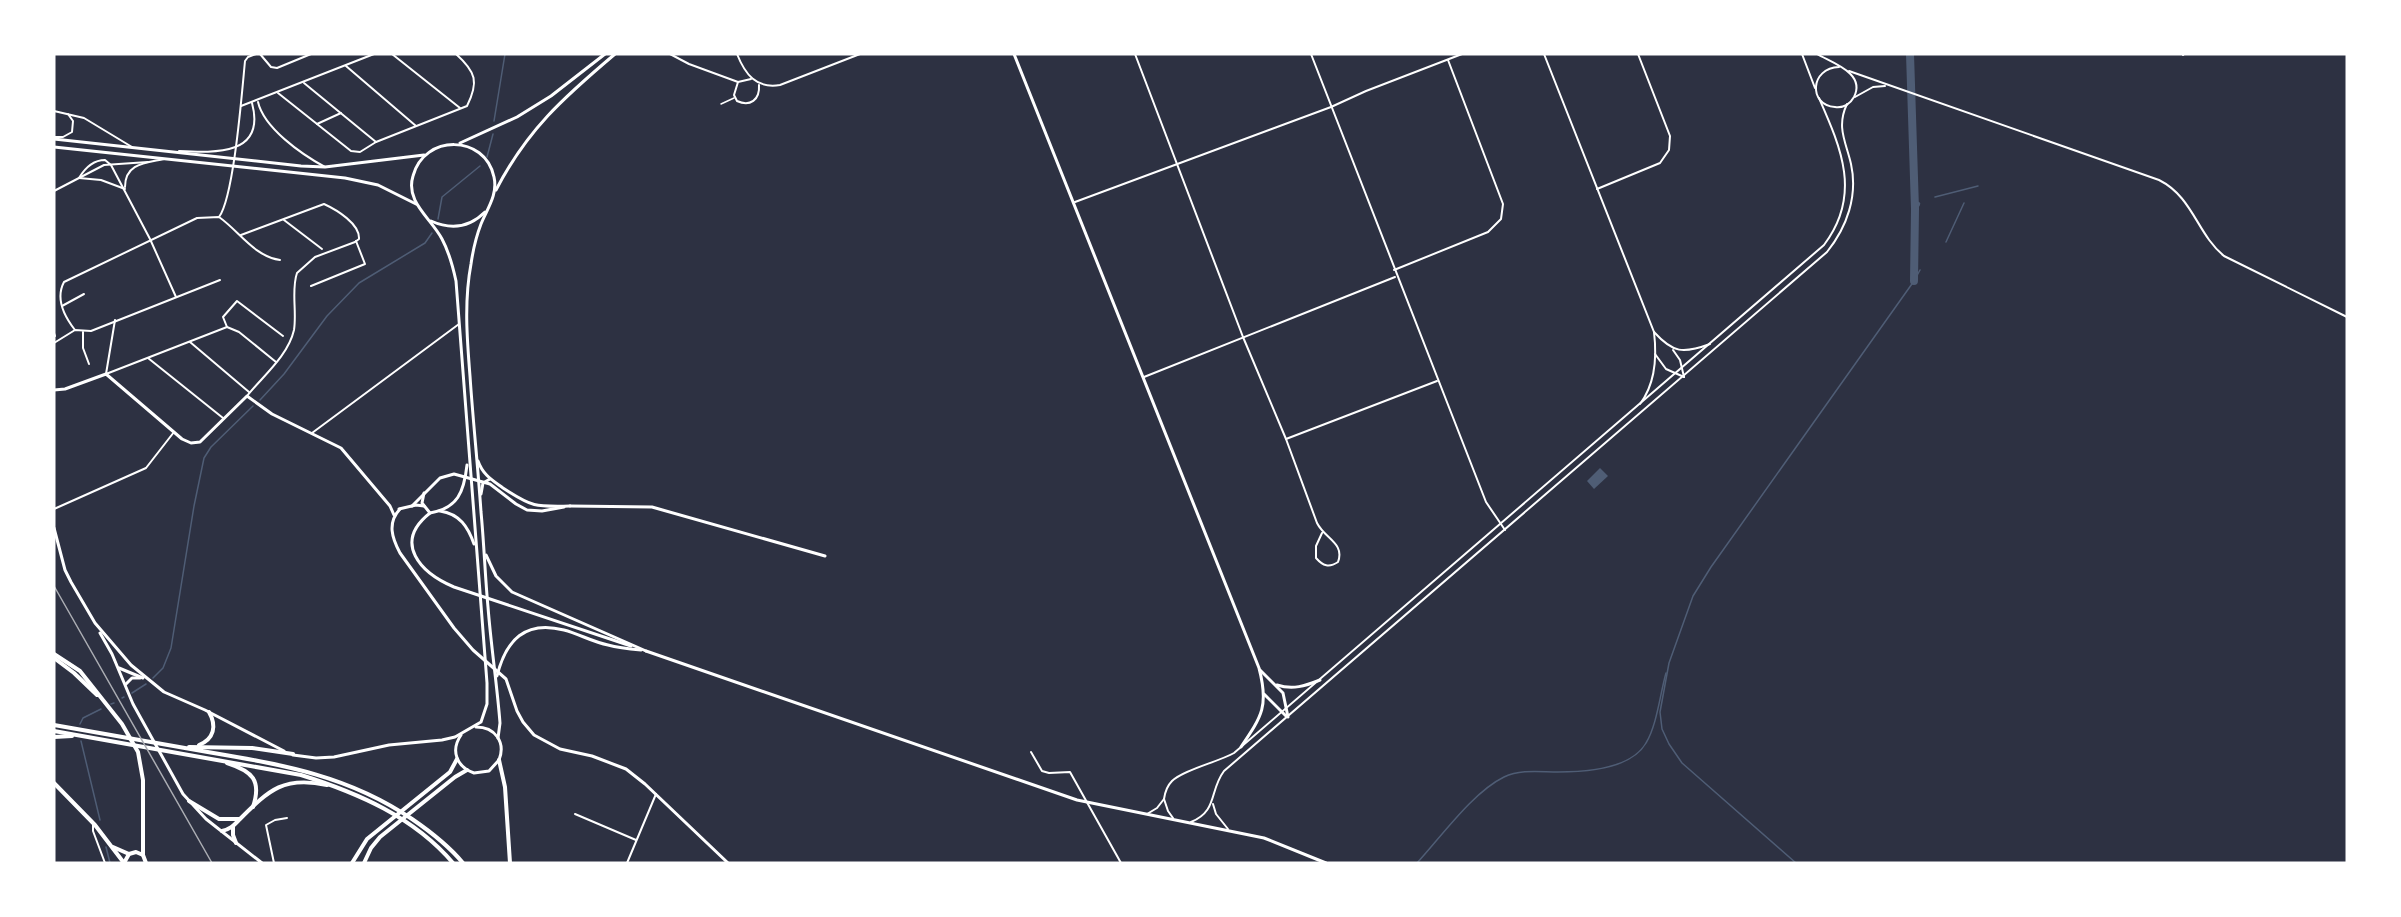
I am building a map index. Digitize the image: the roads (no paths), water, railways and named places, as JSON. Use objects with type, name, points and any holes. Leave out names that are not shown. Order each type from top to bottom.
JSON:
[{"type":"main road","points":[[54,656],[80,671],[112,710],[138,752],[142,765],[143,855],[146,863]]},
{"type":"main road","points":[[197,746],[205,743],[213,732],[214,723],[209,712]]},
{"type":"main road","points":[[54,725],[303,769],[356,788],[393,806],[441,840],[463,863]]},
{"type":"main road","points":[[54,731],[302,775],[337,786],[364,797],[398,816],[438,846],[453,863]]},
{"type":"main road","points":[[54,737],[88,737]]},
{"type":"main road","points":[[183,748],[197,746],[252,748],[293,754]]},
{"type":"main road","points":[[214,759],[240,767],[254,779],[257,789],[253,808]]},
{"type":"main road","points":[[352,863],[367,839],[450,772],[457,759]]},
{"type":"main road","points":[[500,760],[506,787],[510,863]]},
{"type":"main road","points":[[364,863],[371,848],[387,832],[455,777],[467,770]]},
{"type":"main road","points":[[222,831],[233,827],[274,790],[291,782],[337,786]]},
{"type":"main road","points":[[54,783],[93,823],[124,863],[129,854]]},
{"type":"main road","points":[[189,801],[219,819],[240,819]]},
{"type":"main road","points":[[222,831],[228,820]]},
{"type":"main road","points":[[233,827],[232,835],[236,843]]},
{"type":"main road","points":[[112,847],[129,854],[136,852],[143,855]]},
{"type":"street","points":[[219,217],[225,210],[241,106],[245,61],[256,54]]},
{"type":"street","points":[[260,54],[271,67],[277,68],[310,54]]},
{"type":"street","points":[[241,106],[374,54]]},
{"type":"street","points":[[392,54],[460,109]]},
{"type":"street","points":[[278,93],[356,153],[376,141],[466,106],[474,92],[475,81],[467,64],[456,54]]},
{"type":"street","points":[[458,144],[517,117],[551,96],[605,54]]},
{"type":"street","points":[[462,734],[456,746],[457,759],[467,770],[474,773],[489,771],[500,760],[502,749],[498,738],[500,723],[468,348],[467,299],[477,238],[495,192],[510,164],[535,128],[615,54]]},
{"type":"street","points":[[669,54],[738,82],[751,79]]},
{"type":"street","points":[[737,54],[751,79],[759,84],[780,85],[860,54]]},
{"type":"street","points":[[1014,54],[1259,668],[1264,694],[1256,727],[1241,747]]},
{"type":"street","points":[[1134,54],[1243,337],[1322,533],[1334,541],[1341,555],[1338,562],[1332,566],[1326,566],[1316,558],[1316,546],[1322,533]]},
{"type":"street","points":[[1311,54],[1486,502],[1505,530]]},
{"type":"street","points":[[1074,202],[1331,107],[1462,54]]},
{"type":"street","points":[[1544,54],[1654,332],[1655,354],[1650,388],[1635,409]]},
{"type":"street","points":[[1597,189],[1660,163],[1669,150],[1670,136],[1638,54]]},
{"type":"street","points":[[1147,814],[1160,804],[1168,785],[1179,775],[1216,762],[1241,747],[1287,709],[1817,252],[1830,237],[1839,221],[1845,197],[1845,172],[1841,155],[1802,54]]},
{"type":"street","points":[[1817,54],[1849,72],[2159,180],[2173,187],[2183,198],[2215,249],[2224,256],[2347,317]]},
{"type":"street","points":[[1394,270],[1488,232],[1501,219],[1503,204],[1448,60]]},
{"type":"street","points":[[346,66],[416,126]]},
{"type":"street","points":[[1817,93],[1816,82],[1822,72],[1839,67]]},
{"type":"street","points":[[1849,72],[1857,88],[1852,100]]},
{"type":"street","points":[[304,82],[376,141]]},
{"type":"street","points":[[738,82],[734,90],[735,98],[742,103],[752,103],[758,97],[759,84]]},
{"type":"street","points":[[1819,98],[1827,105],[1834,107],[1847,104],[1873,87],[1888,86]]},
{"type":"street","points":[[258,101],[267,123],[312,160],[325,167]]},
{"type":"street","points":[[165,152],[225,150],[243,145],[254,129],[255,115],[252,103]]},
{"type":"street","points":[[1191,822],[1204,816],[1213,801],[1217,780],[1224,771],[1827,252],[1848,217],[1852,196],[1851,165],[1841,129],[1847,104]]},
{"type":"street","points":[[54,111],[84,118],[135,148]]},
{"type":"street","points":[[54,138],[63,137],[72,132],[73,121],[66,112]]},
{"type":"street","points":[[316,124],[341,113]]},
{"type":"street","points":[[54,138],[165,152],[325,167],[424,155]]},
{"type":"street","points":[[95,623],[131,665],[171,696],[209,712],[271,746],[293,754],[316,758],[334,757],[389,745],[442,740],[462,734],[481,722],[486,711],[487,678],[453,265],[441,237],[416,204],[412,192],[412,179],[416,166],[424,155],[446,144],[458,144],[482,155],[492,172],[495,192]]},
{"type":"street","points":[[54,147],[345,178],[378,186],[416,204]]},
{"type":"street","points":[[54,190],[97,168],[166,159]]},
{"type":"street","points":[[79,178],[90,164],[105,160],[111,165],[126,190],[176,297]]},
{"type":"street","points":[[126,190],[125,177],[131,170],[148,162]]},
{"type":"street","points":[[54,169],[54,180]]},
{"type":"street","points":[[79,178],[101,180],[126,190]]},
{"type":"street","points":[[106,374],[174,432],[191,443],[200,442],[249,394],[276,363],[290,341],[294,329],[297,273],[315,257],[356,241],[360,237],[357,228],[335,209],[324,204],[241,235]]},
{"type":"street","points":[[429,220],[441,226],[467,225],[479,219],[488,209]]},
{"type":"street","points":[[75,330],[62,306],[59,294],[64,282],[197,218],[219,217],[270,259],[280,260]]},
{"type":"street","points":[[284,220],[322,249]]},
{"type":"street","points":[[311,286],[364,264],[356,241]]},
{"type":"street","points":[[1144,377],[1396,276]]},
{"type":"street","points":[[54,343],[75,330],[91,331],[220,280]]},
{"type":"street","points":[[62,306],[84,294]]},
{"type":"street","points":[[227,327],[223,317],[237,301],[283,336]]},
{"type":"street","points":[[106,374],[115,320]]},
{"type":"street","points":[[312,433],[459,324]]},
{"type":"street","points":[[54,390],[106,374],[227,327],[239,332],[276,363]]},
{"type":"street","points":[[83,332],[83,348],[89,364]]},
{"type":"street","points":[[1654,332],[1680,360],[1684,377]]},
{"type":"street","points":[[190,342],[272,414],[341,448],[390,506],[394,516],[392,535],[400,553],[454,628],[473,650],[506,679],[517,711],[534,735],[560,749],[611,762],[626,769],[656,794],[728,863]]},
{"type":"street","points":[[1671,348],[1689,350],[1712,343]]},
{"type":"street","points":[[1655,354],[1666,369],[1684,377]]},
{"type":"street","points":[[148,358],[224,419]]},
{"type":"street","points":[[1286,439],[1438,380]]},
{"type":"street","points":[[54,508],[146,468],[174,432]]},
{"type":"street","points":[[440,512],[454,503],[464,487],[468,453]]},
{"type":"street","points":[[476,457],[490,481]]},
{"type":"street","points":[[412,506],[443,476],[458,474],[490,481],[526,503],[544,506],[652,507],[825,556]]},
{"type":"street","points":[[481,501],[483,483],[490,481]]},
{"type":"street","points":[[424,493],[422,500],[430,513]]},
{"type":"street","points":[[390,506],[400,509],[424,506]]},
{"type":"street","points":[[394,516],[400,509]]},
{"type":"street","points":[[475,549],[470,533],[463,522],[453,515],[440,512],[430,513],[421,520],[414,534],[415,557],[433,577],[498,602],[1086,802],[1266,839],[1326,863]]},
{"type":"street","points":[[54,528],[67,576],[119,668],[133,704],[183,794],[222,831],[262,863]]},
{"type":"street","points":[[484,550],[496,576],[512,592],[646,651]]},
{"type":"street","points":[[496,677],[508,645],[519,635],[544,628],[564,630],[608,646],[646,651]]},
{"type":"street","points":[[119,668],[122,662],[131,665]]},
{"type":"street","points":[[119,668],[148,680]]},
{"type":"street","points":[[1259,668],[1283,693],[1288,717]]},
{"type":"street","points":[[126,686],[134,677],[148,680]]},
{"type":"street","points":[[1276,685],[1287,688],[1303,687],[1320,680]]},
{"type":"street","points":[[1264,694],[1288,717]]},
{"type":"street","points":[[475,727],[488,729],[498,738]]},
{"type":"street","points":[[1031,752],[1042,771],[1070,772],[1121,863]]},
{"type":"street","points":[[627,863],[656,794]]},
{"type":"street","points":[[1164,799],[1173,819]]},
{"type":"street","points":[[1213,801],[1216,814],[1228,830]]},
{"type":"street","points":[[575,814],[636,840]]},
{"type":"street","points":[[274,863],[266,825],[275,820],[287,818]]},
{"type":"street","points":[[93,823],[93,831],[105,863]]},
{"type":"lane","points":[[721,104],[735,98]]},
{"type":"water","points":[[1600,468],[1608,476],[1594,489],[1587,481]]},
{"type":"waterway","points":[[494,121],[505,54]]},
{"type":"waterway","points":[[1910,54],[1915,209],[1914,281]]},
{"type":"waterway","points":[[487,157],[493,134]]},
{"type":"waterway","points":[[438,219],[442,197],[480,166]]},
{"type":"waterway","points":[[1935,197],[1978,186]]},
{"type":"waterway","points":[[1946,242],[1964,203]]},
{"type":"waterway","points":[[1915,209],[1918,204]]},
{"type":"waterway","points":[[260,400],[284,374],[327,316],[359,283],[425,243],[432,233]]},
{"type":"waterway","points":[[1796,863],[1682,763],[1669,744],[1662,729],[1660,712],[1669,663],[1693,596],[1711,567],[1920,270]]},
{"type":"waterway","points":[[153,678],[163,668],[171,648],[204,458],[211,447],[253,406]]},
{"type":"waterway","points":[[1417,863],[1469,804],[1504,777],[1524,772],[1594,770],[1619,764],[1639,752],[1650,736],[1666,673]]},
{"type":"waterway","points":[[132,693],[146,684]]},
{"type":"waterway","points":[[80,724],[83,718],[101,709]]},
{"type":"waterway","points":[[81,741],[100,820]]},
{"type":"waterway","points":[[106,847],[110,863]]},
{"type":"railway","points":[[54,586],[212,863]]}]
